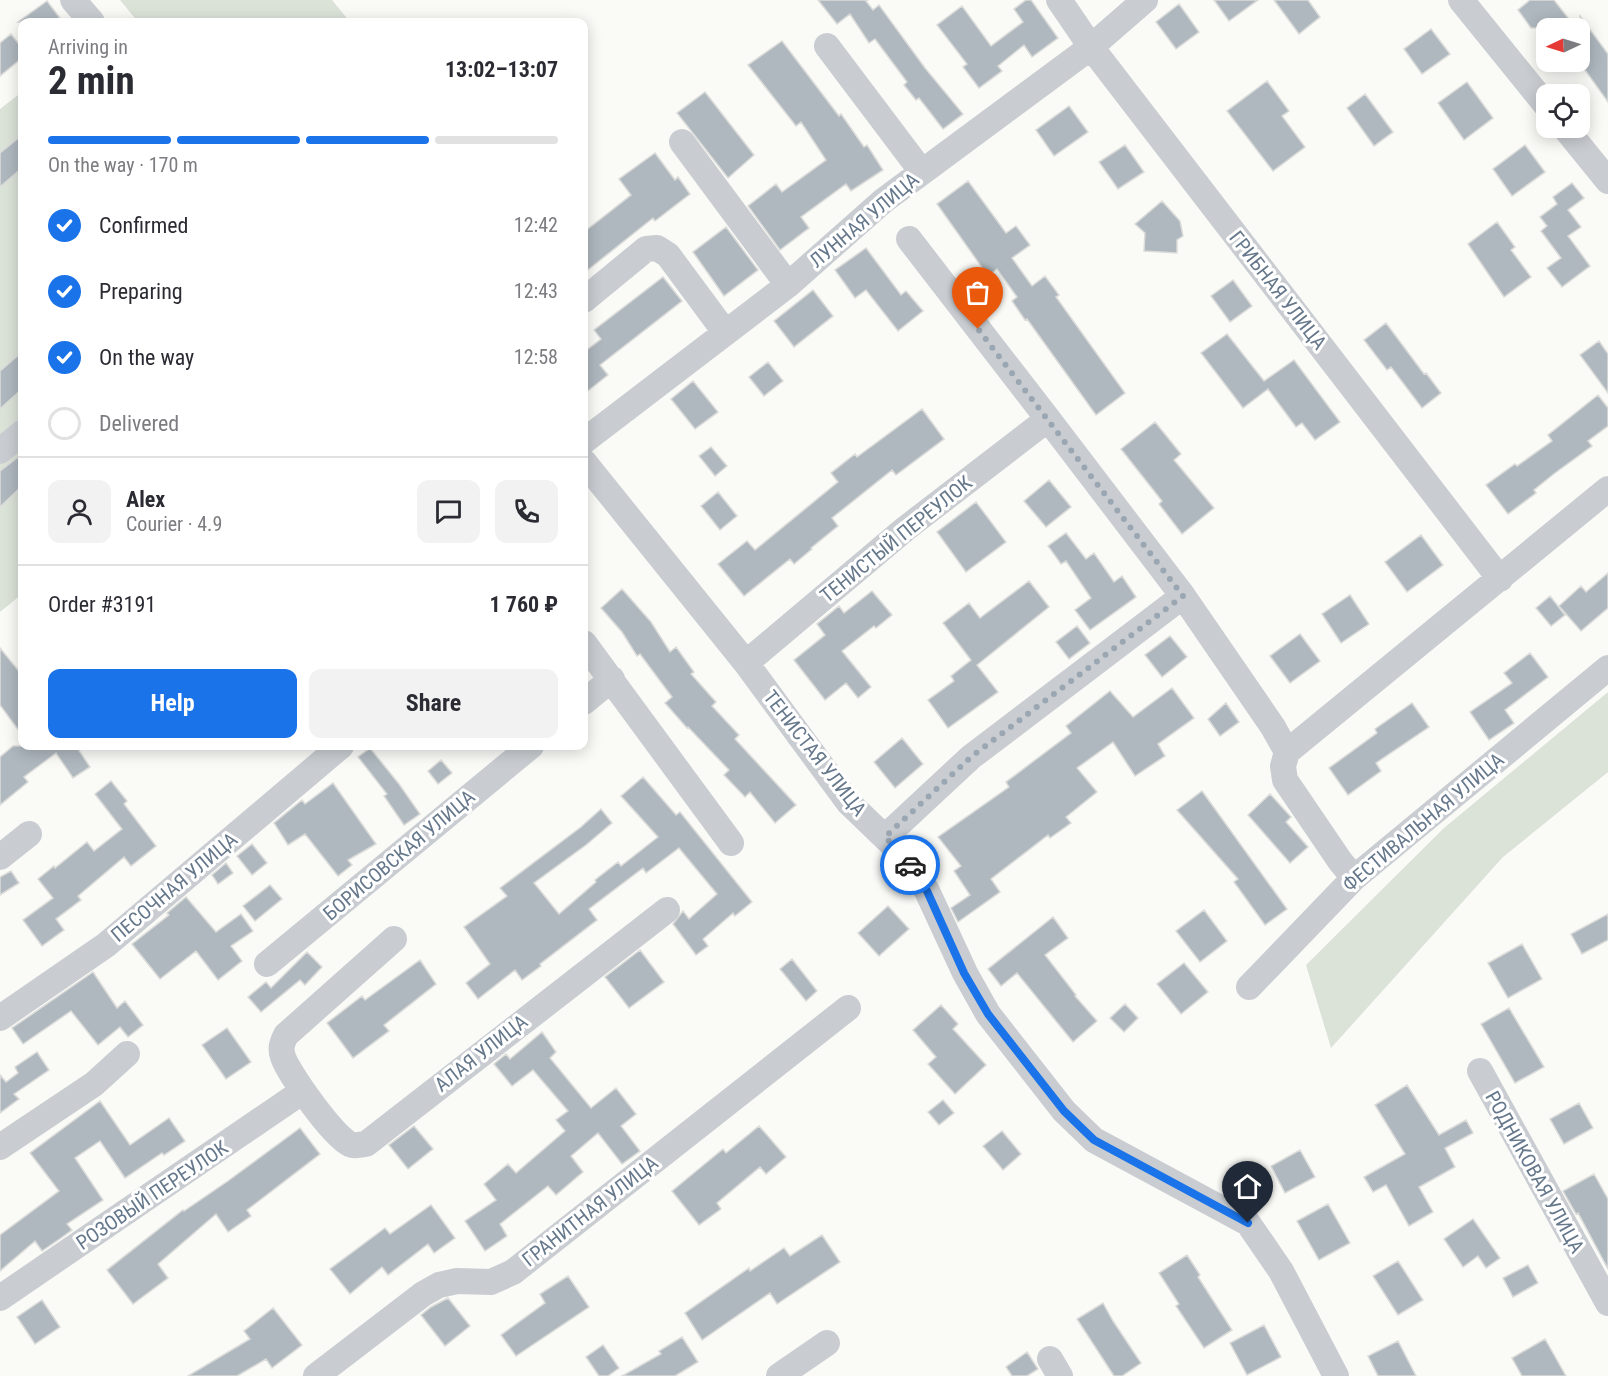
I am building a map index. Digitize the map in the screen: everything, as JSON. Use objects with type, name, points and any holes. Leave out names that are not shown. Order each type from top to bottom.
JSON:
[{"type":"street","points":[[73,0],[89,18]]},
{"type":"street","name":"ГРИБНАЯ УЛИЦА","points":[[1059,0],[1091,47],[1500,579]]},
{"type":"street","name":"ЛУННАЯ УЛИЦА","points":[[588,438],[788,285],[883,201],[1091,47],[1145,0]]},
{"type":"street","points":[[1461,0],[1536,93]]},
{"type":"street","points":[[828,46],[922,172]]},
{"type":"street","points":[[1573,138],[1608,181]]},
{"type":"street","points":[[682,142],[788,285]]},
{"type":"street","points":[[909,239],[1183,596],[1273,727],[1287,752]]},
{"type":"street","points":[[588,297],[646,249],[657,248],[668,255],[725,332]]},
{"type":"street","name":"ТЕНИСТЫЙ ПЕРЕУЛОК","points":[[746,663],[905,529],[1048,419]]},
{"type":"street","points":[[0,451],[18,436]]},
{"type":"street","name":"ТЕНИСТАЯ УЛИЦА","points":[[588,467],[746,663],[849,803],[902,854],[927,891],[964,973],[988,1014],[1064,1111],[1094,1140],[1248,1223],[1281,1271],[1336,1376]]},
{"type":"street","points":[[1354,878],[1285,780],[1283,766],[1287,752],[1608,489]]},
{"type":"street","points":[[885,837],[971,757],[1183,596]]},
{"type":"street","points":[[588,648],[731,843]]},
{"type":"street","name":"ФЕСТИВАЛЬНАЯ УЛИЦА","points":[[1249,987],[1354,878],[1608,668]]},
{"type":"street","points":[[588,699],[612,679]]},
{"type":"street","name":"ПЕСОЧНАЯ УЛИЦА","points":[[0,1018],[106,945],[336,750]]},
{"type":"street","name":"БОРИСОВСКАЯ УЛИЦА","points":[[267,964],[526,750]]},
{"type":"street","points":[[0,857],[30,834]]},
{"type":"street","name":"АЛАЯ УЛИЦА","points":[[394,939],[286,1035],[281,1045],[283,1057],[303,1091],[342,1139],[354,1146],[366,1144],[667,910]]},
{"type":"street","name":"ГРАНИТНАЯ УЛИЦА","points":[[316,1376],[423,1294],[439,1285],[458,1281],[491,1282],[513,1272],[848,1008]]},
{"type":"street","points":[[0,1148],[94,1084],[127,1054]]},
{"type":"street","name":"РОДНИКОВАЯ УЛИЦА","points":[[1480,1071],[1608,1303]]},
{"type":"street","name":"РОЗОВЫЙ ПЕРЕУЛОК","points":[[0,1299],[303,1091]]},
{"type":"street","points":[[778,1376],[827,1343]]},
{"type":"shaded area","points":[[120,0],[332,0],[347,18],[135,18]]},
{"type":"shaded area","points":[[18,95],[18,597],[0,612],[0,109]]},
{"type":"shaded area","points":[[1608,692],[1608,772],[1503,857],[1331,1048],[1306,965],[1444,828]]},
{"type":"building","points":[[818,0],[868,0],[866,1],[873,10],[879,5],[925,68],[963,114],[943,129],[919,98],[916,100],[904,85],[907,82],[875,39],[869,43],[850,14],[837,24]]},
{"type":"building","points":[[1026,0],[1031,0],[1058,38],[1032,57],[1024,45],[998,66],[1002,71],[979,88],[963,67],[967,64],[937,25],[962,6],[991,46],[1023,22],[1014,9]]},
{"type":"building","points":[[1214,0],[1258,0],[1229,21]]},
{"type":"building","points":[[1274,0],[1308,0],[1320,17],[1299,34]]},
{"type":"building","points":[[1530,0],[1554,0],[1568,18],[1536,18],[1536,28],[1531,28],[1518,10]]},
{"type":"building","points":[[47,1],[60,18],[24,18]]},
{"type":"building","points":[[1179,4],[1199,32],[1176,49],[1156,22]]},
{"type":"building","points":[[1431,29],[1450,54],[1422,74],[1404,49]]},
{"type":"building","points":[[1590,30],[1608,54],[1608,102],[1586,72],[1590,72]]},
{"type":"building","points":[[11,34],[18,43],[18,61],[0,76],[0,43]]},
{"type":"building","points":[[782,41],[839,116],[841,114],[864,147],[867,145],[883,170],[851,191],[846,184],[801,217],[809,228],[780,250],[748,206],[776,184],[782,192],[826,160],[801,122],[796,126],[748,65]]},
{"type":"building","points":[[1267,81],[1289,111],[1282,116],[1305,147],[1273,171],[1227,111]]},
{"type":"building","points":[[1467,82],[1493,118],[1464,140],[1438,103]]},
{"type":"building","points":[[705,92],[754,155],[728,178],[677,113]]},
{"type":"building","points":[[1365,94],[1393,132],[1374,146],[1347,108]]},
{"type":"building","points":[[1069,106],[1088,132],[1054,156],[1036,130]]},
{"type":"building","points":[[18,138],[18,171],[0,187],[0,153]]},
{"type":"building","points":[[1125,145],[1144,172],[1118,189],[1099,162]]},
{"type":"building","points":[[1525,145],[1545,172],[1512,196],[1493,169]]},
{"type":"building","points":[[655,153],[675,180],[678,177],[690,194],[655,221],[653,218],[588,270],[588,229],[631,195],[619,179]]},
{"type":"building","points":[[968,181],[1006,233],[1016,226],[1030,245],[1012,258],[1032,286],[1045,276],[1059,295],[1056,297],[1125,393],[1096,415],[1012,301],[1017,297],[997,269],[988,276],[937,204]]},
{"type":"building","points":[[1572,183],[1584,198],[1568,210],[1581,227],[1568,236],[1590,266],[1562,287],[1547,268],[1561,258],[1541,231],[1547,226],[1540,217],[1557,204],[1553,197]]},
{"type":"building","points":[[1162,201],[1180,221],[1183,236],[1177,240],[1177,253],[1144,251],[1145,233],[1135,224]]},
{"type":"building","points":[[1497,222],[1515,247],[1511,250],[1531,277],[1504,297],[1468,244]]},
{"type":"building","points":[[726,227],[758,270],[724,296],[693,252]]},
{"type":"building","points":[[866,248],[901,295],[906,291],[923,311],[898,331],[866,290],[855,298],[835,270]]},
{"type":"building","points":[[663,277],[682,301],[600,365],[608,375],[588,391],[588,349],[601,339],[594,330]]},
{"type":"building","points":[[1233,280],[1252,306],[1230,322],[1211,296]]},
{"type":"building","points":[[813,290],[833,316],[794,347],[774,321]]},
{"type":"building","points":[[1386,323],[1441,393],[1422,408],[1391,367],[1387,370],[1364,340]]},
{"type":"building","points":[[1227,334],[1264,381],[1294,360],[1340,422],[1315,440],[1302,423],[1296,427],[1268,389],[1243,408],[1201,353]]},
{"type":"building","points":[[1599,341],[1608,354],[1608,393],[1580,355]]},
{"type":"building","points":[[18,355],[18,393],[0,409],[0,371]]},
{"type":"building","points":[[768,362],[783,381],[764,396],[749,377]]},
{"type":"building","points":[[693,381],[718,412],[695,429],[671,399]]},
{"type":"building","points":[[1598,395],[1608,408],[1608,426],[1588,441],[1592,446],[1534,490],[1536,493],[1508,514],[1486,485],[1552,441],[1548,435]]},
{"type":"building","points":[[922,409],[944,439],[896,475],[892,470],[832,518],[838,526],[812,549],[794,564],[790,559],[744,596],[718,564],[747,541],[755,550],[838,482],[831,473],[855,454],[857,457]]},
{"type":"building","points":[[1155,422],[1181,454],[1174,460],[1214,508],[1182,534],[1159,504],[1162,501],[1121,449]]},
{"type":"building","points":[[711,447],[727,466],[715,476],[699,456]]},
{"type":"building","points":[[18,457],[18,490],[0,507],[0,471]]},
{"type":"building","points":[[1049,480],[1071,507],[1046,527],[1024,501]]},
{"type":"building","points":[[718,492],[737,516],[720,530],[701,506]]},
{"type":"building","points":[[976,502],[1006,542],[966,572],[937,532]]},
{"type":"building","points":[[1066,533],[1086,559],[1094,553],[1114,582],[1122,576],[1136,597],[1090,630],[1075,610],[1091,598],[1066,561],[1061,564],[1048,546]]},
{"type":"building","points":[[1421,535],[1443,565],[1407,592],[1385,562]]},
{"type":"building","points":[[1608,573],[1608,608],[1581,631],[1559,606],[1581,586],[1586,592]]},
{"type":"building","points":[[1029,581],[1049,607],[977,665],[998,692],[948,728],[928,700],[954,681],[951,676],[971,660],[943,623],[969,603],[980,618]]},
{"type":"building","points":[[622,589],[651,622],[670,652],[676,647],[694,672],[691,674],[716,702],[712,706],[739,735],[735,739],[796,805],[775,823],[750,792],[745,797],[724,775],[729,770],[665,703],[672,697],[640,654],[637,656],[622,632],[601,608]]},
{"type":"building","points":[[872,591],[892,615],[842,651],[871,687],[858,698],[846,683],[825,700],[794,660],[825,635],[817,624],[839,606],[844,613]]},
{"type":"building","points":[[1350,595],[1369,624],[1341,643],[1322,614]]},
{"type":"building","points":[[1550,596],[1565,615],[1551,626],[1536,608]]},
{"type":"building","points":[[1077,626],[1090,643],[1069,659],[1056,642]]},
{"type":"building","points":[[1300,634],[1320,661],[1290,683],[1270,656]]},
{"type":"building","points":[[1170,636],[1187,657],[1162,677],[1145,655]]},
{"type":"building","points":[[0,648],[18,670],[18,730],[0,705]]},
{"type":"building","points":[[1530,653],[1548,677],[1505,710],[1514,723],[1489,740],[1470,712],[1512,683],[1504,673]]},
{"type":"building","points":[[1172,688],[1194,718],[1158,744],[1165,756],[1135,776],[1113,742],[1077,768],[1097,792],[1066,817],[1071,823],[1050,838],[1048,835],[991,879],[1000,892],[958,922],[951,908],[970,895],[954,871],[961,866],[938,837],[1009,787],[1006,782],[1071,733],[1066,726],[1110,691],[1133,717]]},
{"type":"building","points":[[1226,703],[1239,722],[1220,736],[1208,719]]},
{"type":"building","points":[[1412,703],[1429,727],[1376,763],[1381,771],[1348,795],[1329,768],[1377,733],[1375,729]]},
{"type":"building","points":[[902,738],[923,764],[895,788],[874,762]]},
{"type":"building","points":[[13,746],[18,746],[18,750],[79,750],[90,767],[73,778],[56,753],[24,777],[28,782],[0,805],[0,757]]},
{"type":"building","points":[[367,750],[372,750],[420,814],[404,825],[384,796],[387,794],[358,757]]},
{"type":"building","points":[[441,760],[452,773],[438,784],[428,771]]},
{"type":"building","points":[[643,777],[676,815],[680,812],[752,902],[735,916],[733,913],[703,939],[708,946],[696,955],[673,924],[683,911],[689,919],[717,894],[679,848],[646,873],[643,868],[589,909],[597,920],[540,964],[541,966],[522,980],[515,970],[478,999],[466,983],[490,964],[464,927],[507,896],[500,888],[581,827],[601,809],[612,823],[534,883],[559,914],[618,862],[621,866],[658,837],[621,796]]},
{"type":"building","points":[[111,781],[127,801],[124,804],[156,846],[131,866],[124,857],[78,896],[81,900],[56,919],[64,930],[42,946],[23,920],[53,898],[38,879],[87,842],[94,851],[122,829],[95,794]]},
{"type":"building","points":[[333,783],[376,844],[348,860],[352,865],[338,876],[305,834],[288,845],[274,823],[302,800],[305,804]]},
{"type":"building","points":[[1202,791],[1287,909],[1265,925],[1234,882],[1238,879],[1177,810]]},
{"type":"building","points":[[1270,794],[1291,817],[1286,822],[1308,847],[1290,863],[1248,815]]},
{"type":"building","points":[[252,844],[267,863],[252,875],[237,856]]},
{"type":"building","points":[[226,863],[233,873],[218,884],[212,875]]},
{"type":"building","points":[[11,871],[19,883],[0,895],[0,877]]},
{"type":"building","points":[[270,885],[282,899],[255,921],[243,906]]},
{"type":"building","points":[[186,897],[216,932],[241,914],[253,931],[231,946],[242,961],[218,980],[196,951],[160,979],[132,944],[169,915],[167,913]]},
{"type":"building","points":[[888,906],[909,929],[879,956],[858,933]]},
{"type":"building","points":[[1204,910],[1227,941],[1200,962],[1176,931]]},
{"type":"building","points":[[1608,914],[1608,940],[1582,954],[1571,934]]},
{"type":"building","points":[[1053,917],[1068,938],[1045,955],[1075,996],[1097,1021],[1073,1042],[1017,973],[1001,986],[988,969]]},
{"type":"building","points":[[1522,944],[1542,979],[1508,998],[1488,963]]},
{"type":"building","points":[[640,950],[664,982],[629,1008],[605,977]]},
{"type":"building","points":[[307,952],[322,967],[305,985],[300,980],[261,1012],[248,997],[266,982],[271,988]]},
{"type":"building","points":[[792,959],[817,991],[806,1001],[780,969]]},
{"type":"building","points":[[420,960],[436,984],[384,1025],[389,1031],[353,1058],[327,1023],[362,996],[365,1000]]},
{"type":"building","points":[[1184,963],[1208,992],[1181,1014],[1157,984]]},
{"type":"building","points":[[93,972],[117,1008],[125,1001],[143,1025],[128,1037],[120,1027],[98,1045],[71,1011],[23,1044],[12,1028]]},
{"type":"building","points":[[1125,1004],[1138,1018],[1124,1032],[1110,1018]]},
{"type":"building","points":[[941,1005],[958,1024],[953,1029],[986,1065],[955,1094],[928,1064],[936,1057],[913,1030]]},
{"type":"building","points":[[1509,1008],[1544,1067],[1515,1083],[1481,1024]]},
{"type":"building","points":[[227,1028],[251,1062],[226,1079],[202,1045]]},
{"type":"building","points":[[542,1032],[556,1052],[550,1058],[591,1108],[616,1088],[636,1114],[621,1126],[640,1151],[622,1164],[598,1133],[571,1156],[583,1172],[556,1195],[548,1186],[500,1224],[507,1236],[485,1251],[465,1221],[496,1200],[484,1184],[508,1164],[516,1173],[565,1131],[556,1120],[568,1111],[533,1070],[512,1086],[494,1064],[506,1054],[510,1059]]},
{"type":"building","points":[[37,1052],[49,1070],[14,1094],[19,1099],[0,1113],[0,1075],[6,1082],[18,1073],[15,1067]]},
{"type":"building","points":[[1407,1085],[1439,1135],[1466,1120],[1473,1133],[1445,1148],[1455,1167],[1419,1187],[1433,1212],[1409,1226],[1386,1185],[1373,1192],[1364,1177],[1405,1154],[1375,1105]]},
{"type":"building","points":[[943,1100],[954,1113],[939,1125],[928,1112]]},
{"type":"building","points":[[100,1101],[130,1145],[169,1118],[185,1141],[164,1155],[162,1153],[125,1178],[100,1141],[75,1158],[103,1200],[67,1224],[72,1230],[61,1238],[42,1251],[35,1241],[0,1271],[0,1235],[59,1191],[30,1153]]},
{"type":"building","points":[[1579,1103],[1593,1128],[1564,1144],[1550,1119]]},
{"type":"building","points":[[414,1126],[433,1149],[408,1169],[389,1145]]},
{"type":"building","points":[[759,1126],[786,1157],[766,1174],[760,1167],[717,1203],[721,1209],[699,1225],[672,1191],[723,1149],[726,1153]]},
{"type":"building","points":[[300,1128],[320,1154],[247,1210],[251,1216],[228,1232],[216,1214],[158,1264],[168,1278],[133,1304],[107,1270],[183,1210],[228,1181]]},
{"type":"building","points":[[1002,1131],[1021,1154],[1003,1170],[983,1146]]},
{"type":"building","points":[[1300,1150],[1315,1177],[1285,1193],[1271,1166]]},
{"type":"building","points":[[1594,1174],[1608,1199],[1608,1269],[1578,1213],[1576,1214],[1563,1191]]},
{"type":"building","points":[[1328,1204],[1350,1243],[1319,1260],[1297,1221]]},
{"type":"building","points":[[431,1205],[455,1238],[434,1253],[428,1244],[388,1275],[382,1267],[350,1294],[330,1269],[385,1228],[390,1234]]},
{"type":"building","points":[[1473,1219],[1500,1258],[1486,1268],[1478,1256],[1463,1267],[1444,1239]]},
{"type":"building","points":[[822,1235],[840,1262],[777,1304],[770,1293],[702,1340],[685,1313],[749,1268],[750,1271],[784,1248],[790,1256]]},
{"type":"building","points":[[1187,1255],[1200,1275],[1198,1277],[1232,1330],[1204,1348],[1176,1306],[1179,1304],[1159,1273]]},
{"type":"building","points":[[1398,1261],[1423,1300],[1398,1315],[1373,1276]]},
{"type":"building","points":[[1528,1265],[1538,1283],[1513,1297],[1503,1278]]},
{"type":"building","points":[[568,1276],[589,1307],[516,1356],[501,1335],[545,1303],[540,1294]]},
{"type":"building","points":[[448,1298],[470,1326],[445,1346],[421,1315]]},
{"type":"building","points":[[42,1300],[60,1327],[35,1344],[17,1317]]},
{"type":"building","points":[[1103,1303],[1141,1363],[1122,1376],[1114,1376],[1077,1319]]},
{"type":"building","points":[[273,1308],[302,1345],[272,1368],[266,1359],[237,1376],[188,1376],[250,1339],[244,1331]]},
{"type":"building","points":[[1264,1325],[1281,1357],[1247,1375],[1230,1343]]},
{"type":"building","points":[[682,1337],[698,1362],[675,1376],[622,1376],[661,1354],[659,1351]]},
{"type":"building","points":[[1545,1339],[1566,1376],[1522,1376],[1512,1358]]},
{"type":"building","points":[[1398,1341],[1416,1376],[1378,1376],[1368,1356]]},
{"type":"building","points":[[603,1345],[619,1368],[608,1376],[599,1376],[586,1357]]},
{"type":"building","points":[[1027,1352],[1038,1369],[1027,1376],[1012,1376],[1006,1367]]},
{"type":"way so far","points":[[910,865],[885,837],[971,757],[1098,658],[1183,596],[978,329]]},
{"type":"route","points":[[910,865],[927,891],[964,973],[988,1014],[1064,1111],[1094,1140],[1248,1223]]}]
